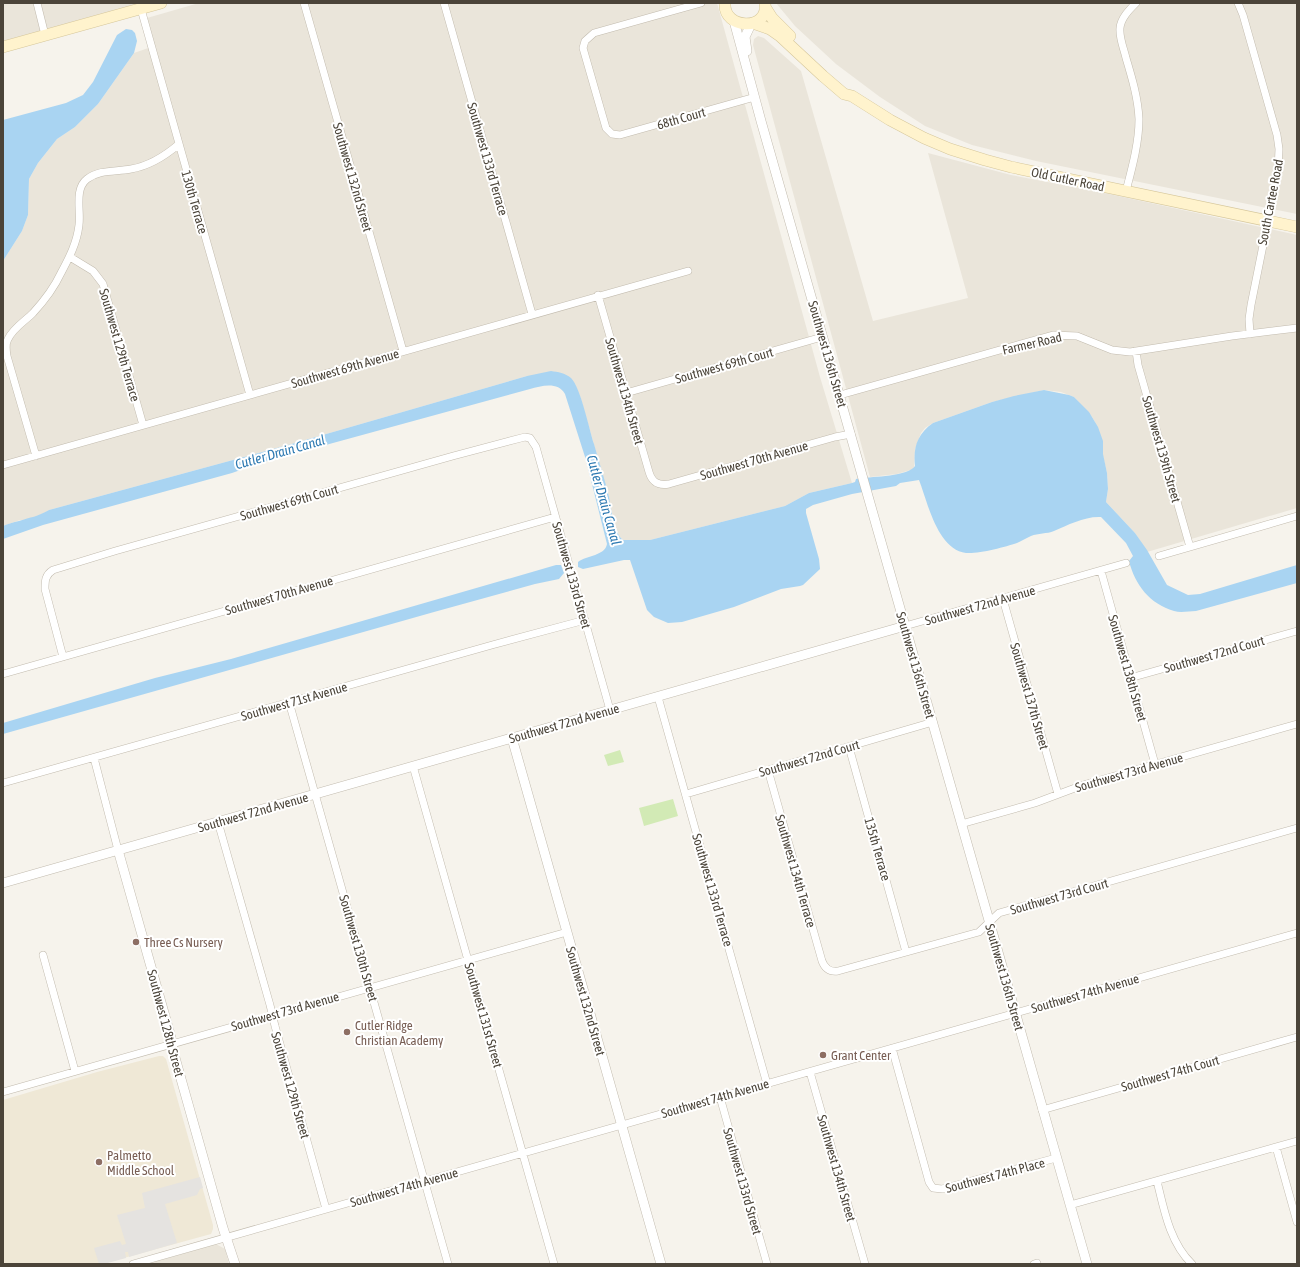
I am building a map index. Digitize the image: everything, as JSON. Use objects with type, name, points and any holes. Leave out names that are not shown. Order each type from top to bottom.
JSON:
[{"type":"main road","points":[[3,47],[161,3]]},
{"type":"main road","points":[[726,3],[726,11],[734,21],[752,24],[770,30],[780,36],[844,94],[852,96]]},
{"type":"main road","points":[[752,24],[763,15],[765,5]]},
{"type":"main road","points":[[765,5],[776,22],[821,66],[848,89],[852,96]]},
{"type":"main road","name":"Old Cutler Road","points":[[852,96],[878,114],[902,127],[950,149],[998,164],[1297,227]]},
{"type":"street","points":[[37,3],[45,35]]},
{"type":"street","name":"Southwest 132nd Street","points":[[304,3],[403,351]]},
{"type":"street","name":"Southwest 133rd Terrace","points":[[444,3],[532,314]]},
{"type":"street","name":"68th Court","points":[[701,3],[594,33],[587,38],[583,45],[608,131],[612,134],[620,135],[755,97]]},
{"type":"street","points":[[1126,191],[1136,144],[1139,115],[1121,40],[1120,29],[1121,23],[1127,13],[1136,3]]},
{"type":"street","name":"South Cartee Road","points":[[1238,3],[1243,15],[1279,142],[1280,156],[1251,305],[1249,319],[1250,334]]},
{"type":"street","name":"130th Terrace","points":[[141,9],[250,395]]},
{"type":"street","name":"Southwest 136th Street","points":[[734,21],[822,337],[840,395],[1087,1264]]},
{"type":"street","name":"Southwest 136th Street","points":[[747,67],[748,59],[746,37],[752,24]]},
{"type":"street","points":[[36,456],[7,356],[6,343],[13,331],[32,314],[49,294],[70,257],[79,226],[80,192],[87,180],[103,172],[131,170],[144,166],[165,155],[179,144]]},
{"type":"street","name":"Southwest 129th Terrace","points":[[70,257],[93,271],[103,284],[143,425]]},
{"type":"street","name":"Southwest 69th Avenue","points":[[3,465],[598,295],[688,271]]},
{"type":"street","name":"Southwest 134th Street","points":[[598,295],[649,472],[652,479],[658,484]]},
{"type":"street","name":"Farmer Road","points":[[840,395],[1053,335],[1077,336],[1112,350],[1124,352],[1297,328]]},
{"type":"street","name":"Southwest 69th Court","points":[[626,393],[822,337]]},
{"type":"street","name":"Southwest 139th Street","points":[[1136,351],[1140,372],[1190,547]]},
{"type":"street","name":"Southwest 70th Avenue","points":[[658,484],[669,484],[850,434]]},
{"type":"street","name":"Southwest 69th Court","points":[[63,657],[46,595],[45,584],[48,574],[57,569],[115,551],[496,444],[522,437],[528,437],[532,440]]},
{"type":"street","name":"Southwest 133rd Street","points":[[532,440],[536,449],[610,710]]},
{"type":"street","points":[[1159,556],[1297,516]]},
{"type":"street","name":"Southwest 70th Avenue","points":[[3,674],[555,517]]},
{"type":"street","name":"Southwest 72nd Avenue","points":[[3,883],[1126,563]]},
{"type":"street","name":"Southwest 138th Street","points":[[1101,571],[1155,764]]},
{"type":"street","name":"Southwest 137th Street","points":[[1003,599],[1058,794]]},
{"type":"street","name":"Southwest 71st Avenue","points":[[3,783],[585,620]]},
{"type":"street","name":"Southwest 72nd Court","points":[[1130,678],[1297,631]]},
{"type":"street","name":"Southwest 133rd Terrace","points":[[658,697],[767,1084]]},
{"type":"street","name":"Southwest 130th Street","points":[[289,702],[448,1264]]},
{"type":"street","name":"Southwest 72nd Court","points":[[686,794],[933,722]]},
{"type":"street","name":"Southwest 73rd Avenue","points":[[961,824],[1035,803],[1083,785],[1297,724]]},
{"type":"street","name":"Southwest 132nd Street","points":[[512,738],[661,1264]]},
{"type":"street","name":"135th Terrace","points":[[849,747],[906,952]]},
{"type":"street","name":"Southwest 128th Street","points":[[94,758],[174,1054],[235,1264]]},
{"type":"street","name":"Southwest 131st Street","points":[[413,766],[554,1264]]},
{"type":"street","name":"Southwest 134th Terrace","points":[[768,770],[823,965],[828,970]]},
{"type":"street","name":"Southwest 129th Street","points":[[218,822],[326,1209]]},
{"type":"street","name":"Southwest 73rd Court","points":[[828,970],[838,971],[979,932],[999,913],[1297,828]]},
{"type":"street","name":"Southwest 73rd Avenue","points":[[3,1092],[567,932]]},
{"type":"street","name":"Southwest 74th Avenue","points":[[134,1264],[1297,933]]},
{"type":"street","points":[[43,955],[75,1071]]},
{"type":"street","name":"Southwest 74th Court","points":[[1042,1110],[1297,1037]]},
{"type":"street","name":"Southwest 74th Place","points":[[892,1048],[929,1182],[933,1188],[942,1189],[1056,1158]]},
{"type":"street","name":"Southwest 134th Street","points":[[810,1072],[865,1264]]},
{"type":"street","name":"Southwest 133rd Street","points":[[720,1097],[767,1264]]},
{"type":"street","points":[[1070,1205],[1297,1142]]},
{"type":"street","points":[[1276,1147],[1297,1222]]},
{"type":"street","points":[[1157,1181],[1175,1240],[1192,1264]]},
{"type":"shaded area","points":[[3,3],[153,3],[3,45]]},
{"type":"shaded area","points":[[199,3],[717,3],[820,377],[852,483],[809,493],[785,506],[650,540],[623,540],[619,536],[613,519],[608,494],[581,399],[575,384],[527,376],[288,445],[49,510],[39,516],[20,520],[3,526],[3,261],[22,231],[28,215],[29,179],[38,163],[57,139],[75,127],[98,104],[134,53],[154,46],[147,18]]},
{"type":"shaded area","points":[[776,3],[1297,3],[1297,214],[1036,161],[972,145],[925,126],[880,97],[836,64],[795,26]]},
{"type":"shaded area","points":[[758,36],[764,38],[801,71],[873,321],[968,298],[928,153],[1011,175],[1100,192],[1297,235],[1297,508],[1147,552],[1135,533],[1106,502],[1108,489],[1107,473],[1095,422],[1092,417],[1074,397],[1061,392],[1044,390],[992,402],[933,423],[925,428],[921,433],[915,449],[914,469],[897,474],[870,477],[753,45],[754,39]]},
{"type":"shaded area","name":"Palmetto Middle School","points":[[163,1056],[166,1059],[213,1225],[211,1234],[102,1264],[3,1264],[3,1100],[97,1072]]},
{"type":"shaded area","points":[[200,1177],[203,1188],[200,1189],[197,1195],[165,1204],[177,1243],[129,1257],[128,1252],[125,1252],[126,1258],[99,1264],[94,1248],[120,1241],[122,1245],[126,1244],[117,1215],[145,1208],[142,1193]]},
{"type":"shaded area","points":[[216,1244],[225,1249],[229,1264],[148,1264]]},
{"type":"green space","points":[[620,750],[624,762],[608,766],[604,755]]},
{"type":"green space","points":[[673,799],[678,816],[644,826],[639,808]]},
{"type":"water","points":[[126,29],[132,30],[135,33],[137,41],[134,53],[98,104],[75,127],[57,139],[38,163],[29,179],[28,215],[22,231],[3,261],[3,120],[66,103],[83,95],[93,82],[117,35]]},
{"type":"water","name":"Cutler Drain Canal","points":[[551,371],[569,376],[575,383],[578,390],[606,484],[615,527],[623,540],[650,540],[785,506],[809,493],[852,483],[855,482],[856,479],[906,472],[915,466],[917,442],[923,432],[933,423],[992,402],[1044,390],[1074,397],[1089,412],[1098,427],[1103,441],[1103,454],[1107,473],[1108,489],[1106,502],[1135,533],[1147,550],[1167,585],[1188,595],[1200,594],[1297,565],[1297,583],[1196,611],[1174,611],[1158,604],[1140,586],[1135,578],[1129,561],[1133,556],[1126,543],[1101,517],[1083,519],[1051,532],[1034,535],[1017,543],[1006,546],[985,551],[966,553],[956,550],[941,534],[930,512],[919,480],[852,494],[813,505],[806,509],[819,559],[820,569],[803,585],[781,589],[734,607],[682,622],[668,623],[654,617],[647,610],[630,560],[583,569],[578,567],[578,562],[603,551],[607,544],[586,460],[565,394],[558,387],[554,386],[534,388],[260,463],[232,473],[43,525],[3,539],[3,526],[37,516],[49,510],[288,445],[527,376]]},
{"type":"water","points":[[556,565],[561,565],[564,573],[559,579],[535,584],[434,612],[3,734],[3,723],[155,678],[231,659]]},
{"type":"place","name":"Three Cs Nursery","points":[[136,942]]},
{"type":"place","name":"Cutler Ridge Christian Academy","points":[[347,1032]]},
{"type":"place","name":"Grant Center","points":[[823,1055]]},
{"type":"place","name":"Palmetto Middle School","points":[[99,1162]]}]
